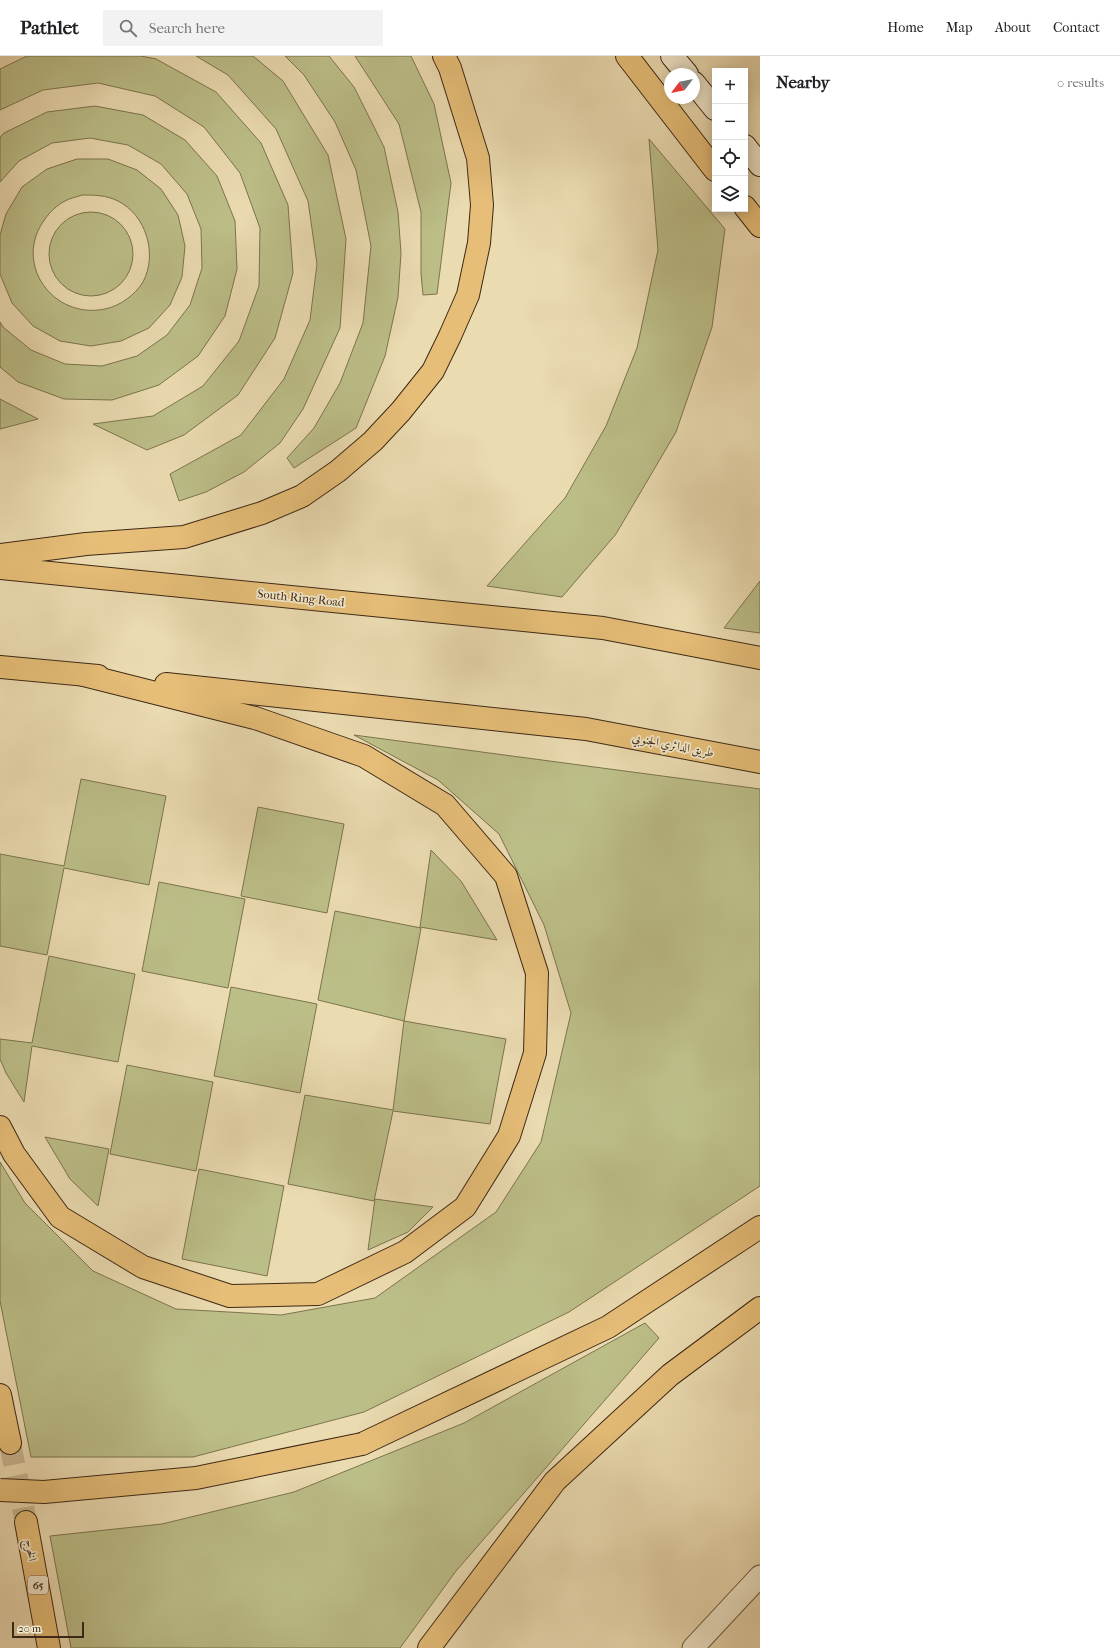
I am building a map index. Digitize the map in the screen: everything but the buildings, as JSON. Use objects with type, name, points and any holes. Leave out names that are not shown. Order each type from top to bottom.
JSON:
[{"type":"highway","points":[[0,555],[86,544],[184,537],[262,513],[302,496],[338,471],[373,441],[397,416],[433,371],[468,295],[479,244],[482,205],[478,158],[450,68],[444,56]]},
{"type":"highway","points":[[627,56],[712,166]]},
{"type":"highway","points":[[748,211],[760,226]]},
{"type":"highway","name":"South Ring Road","points":[[0,568],[603,628],[760,658]]},
{"type":"highway","points":[[0,667],[84,675],[255,718],[364,756],[445,805],[506,876],[537,974],[535,1053],[509,1136],[466,1207],[405,1252],[318,1294],[230,1296],[143,1267],[60,1217],[14,1154],[0,1127]]},
{"type":"highway","name":"طريق الدائري الجنوبي","points":[[84,675],[586,729],[760,762]]},
{"type":"highway","points":[[0,1490],[44,1492],[196,1478],[362,1444],[608,1327],[760,1227]]},
{"type":"highway","points":[[429,1648],[556,1481],[670,1375],[760,1308]]},
{"type":"highway","points":[[0,1395],[10,1443]]},
{"type":"highway","name":"الخرج","points":[[26,1522],[49,1648]]},
{"type":"main road","points":[[672,56],[681,68]]},
{"type":"main road","points":[[700,90],[712,105]]},
{"type":"main road","points":[[748,150],[760,165]]},
{"type":"street","points":[[692,1648],[760,1576]]},
{"type":"green space","points":[[27,56],[141,56],[156,59],[216,92],[261,143],[288,205],[293,273],[275,338],[238,395],[184,435],[147,450],[93,424],[153,416],[203,386],[239,341],[259,286],[260,228],[240,173],[204,127],[155,96],[98,83],[43,90],[0,110],[0,69]]},
{"type":"green space","points":[[196,56],[253,56],[283,81],[328,155],[346,239],[340,328],[303,409],[280,443],[244,472],[206,492],[179,501],[170,474],[241,435],[284,379],[310,320],[317,264],[308,201],[276,129],[228,75]]},
{"type":"green space","points":[[285,56],[329,56],[354,87],[384,147],[398,212],[401,253],[398,297],[385,356],[356,428],[294,468],[287,458],[314,428],[340,383],[363,323],[371,246],[356,170],[335,122],[304,75]]},
{"type":"green space","points":[[355,56],[411,56],[434,104],[451,183],[437,294],[423,295],[421,274],[421,212],[399,124]]},
{"type":"green space","points":[[95,106],[143,115],[185,140],[217,176],[235,221],[237,269],[225,316],[198,356],[159,385],[112,400],[64,399],[18,382],[0,367],[0,322],[3,327],[31,350],[65,364],[102,366],[137,356],[167,335],[190,305],[202,268],[201,229],[187,194],[161,164],[128,145],[90,138],[52,143],[19,161],[0,182],[0,137],[4,133],[47,112]]},
{"type":"green space","points":[[649,139],[725,229],[712,327],[676,432],[616,534],[562,597],[487,586],[565,498],[606,426],[637,348],[658,250]]},
{"type":"green space","points":[[77,159],[108,159],[137,170],[161,189],[178,215],[185,246],[182,277],[170,305],[149,328],[121,341],[91,346],[60,341],[33,326],[12,303],[0,274],[0,235],[6,214],[22,187],[47,169]],"holes":[[[82,195],[109,198],[128,207],[142,225],[147,236],[149,260],[143,282],[140,287],[122,303],[111,308],[86,310],[69,306],[54,297],[43,285],[36,270],[33,253],[36,236],[45,219],[62,203],[71,198]]]},
{"type":"green space","points":[[91,212],[99,213],[114,219],[126,231],[132,246],[132,262],[126,277],[114,289],[99,295],[91,296],[83,295],[68,289],[56,277],[50,262],[49,254],[50,246],[56,231],[68,219],[83,213]]},
{"type":"green space","points":[[0,399],[38,419],[0,429]]},
{"type":"green space","points":[[760,581],[760,633],[724,628]]},
{"type":"green space","points":[[354,735],[760,789],[760,1186],[569,1312],[364,1412],[193,1457],[31,1457],[0,1301],[0,1162],[25,1203],[93,1271],[176,1309],[281,1315],[375,1298],[496,1212],[541,1142],[571,1013],[544,925],[499,834],[438,780]]},
{"type":"green space","points":[[81,779],[166,796],[149,885],[64,868],[47,955],[0,946],[0,854],[64,866]]},
{"type":"green space","points":[[258,807],[344,824],[327,913],[241,896]]},
{"type":"green space","points":[[431,850],[461,881],[497,940],[420,927]]},
{"type":"green space","points":[[159,882],[245,899],[228,988],[142,971]]},
{"type":"green space","points":[[335,911],[421,928],[404,1021],[318,1000]]},
{"type":"green space","points":[[49,956],[135,974],[118,1062],[32,1046],[24,1102],[6,1073],[0,1059],[0,1039],[32,1043]]},
{"type":"green space","points":[[231,987],[317,1004],[300,1093],[214,1076]]},
{"type":"green space","points":[[404,1021],[506,1039],[490,1124],[393,1111],[374,1201],[288,1184],[305,1095],[393,1110]]},
{"type":"green space","points":[[127,1065],[213,1082],[196,1171],[110,1154]]},
{"type":"green space","points":[[45,1137],[109,1149],[98,1206],[70,1179]]},
{"type":"green space","points":[[199,1169],[284,1186],[267,1276],[182,1259]]},
{"type":"green space","points":[[375,1199],[433,1207],[408,1232],[368,1250]]},
{"type":"green space","points":[[645,1323],[659,1338],[456,1571],[400,1648],[71,1648],[50,1536],[162,1524],[294,1492],[464,1423]]},
{"type":"tunnel","points":[[10,1443],[26,1522]]}]
